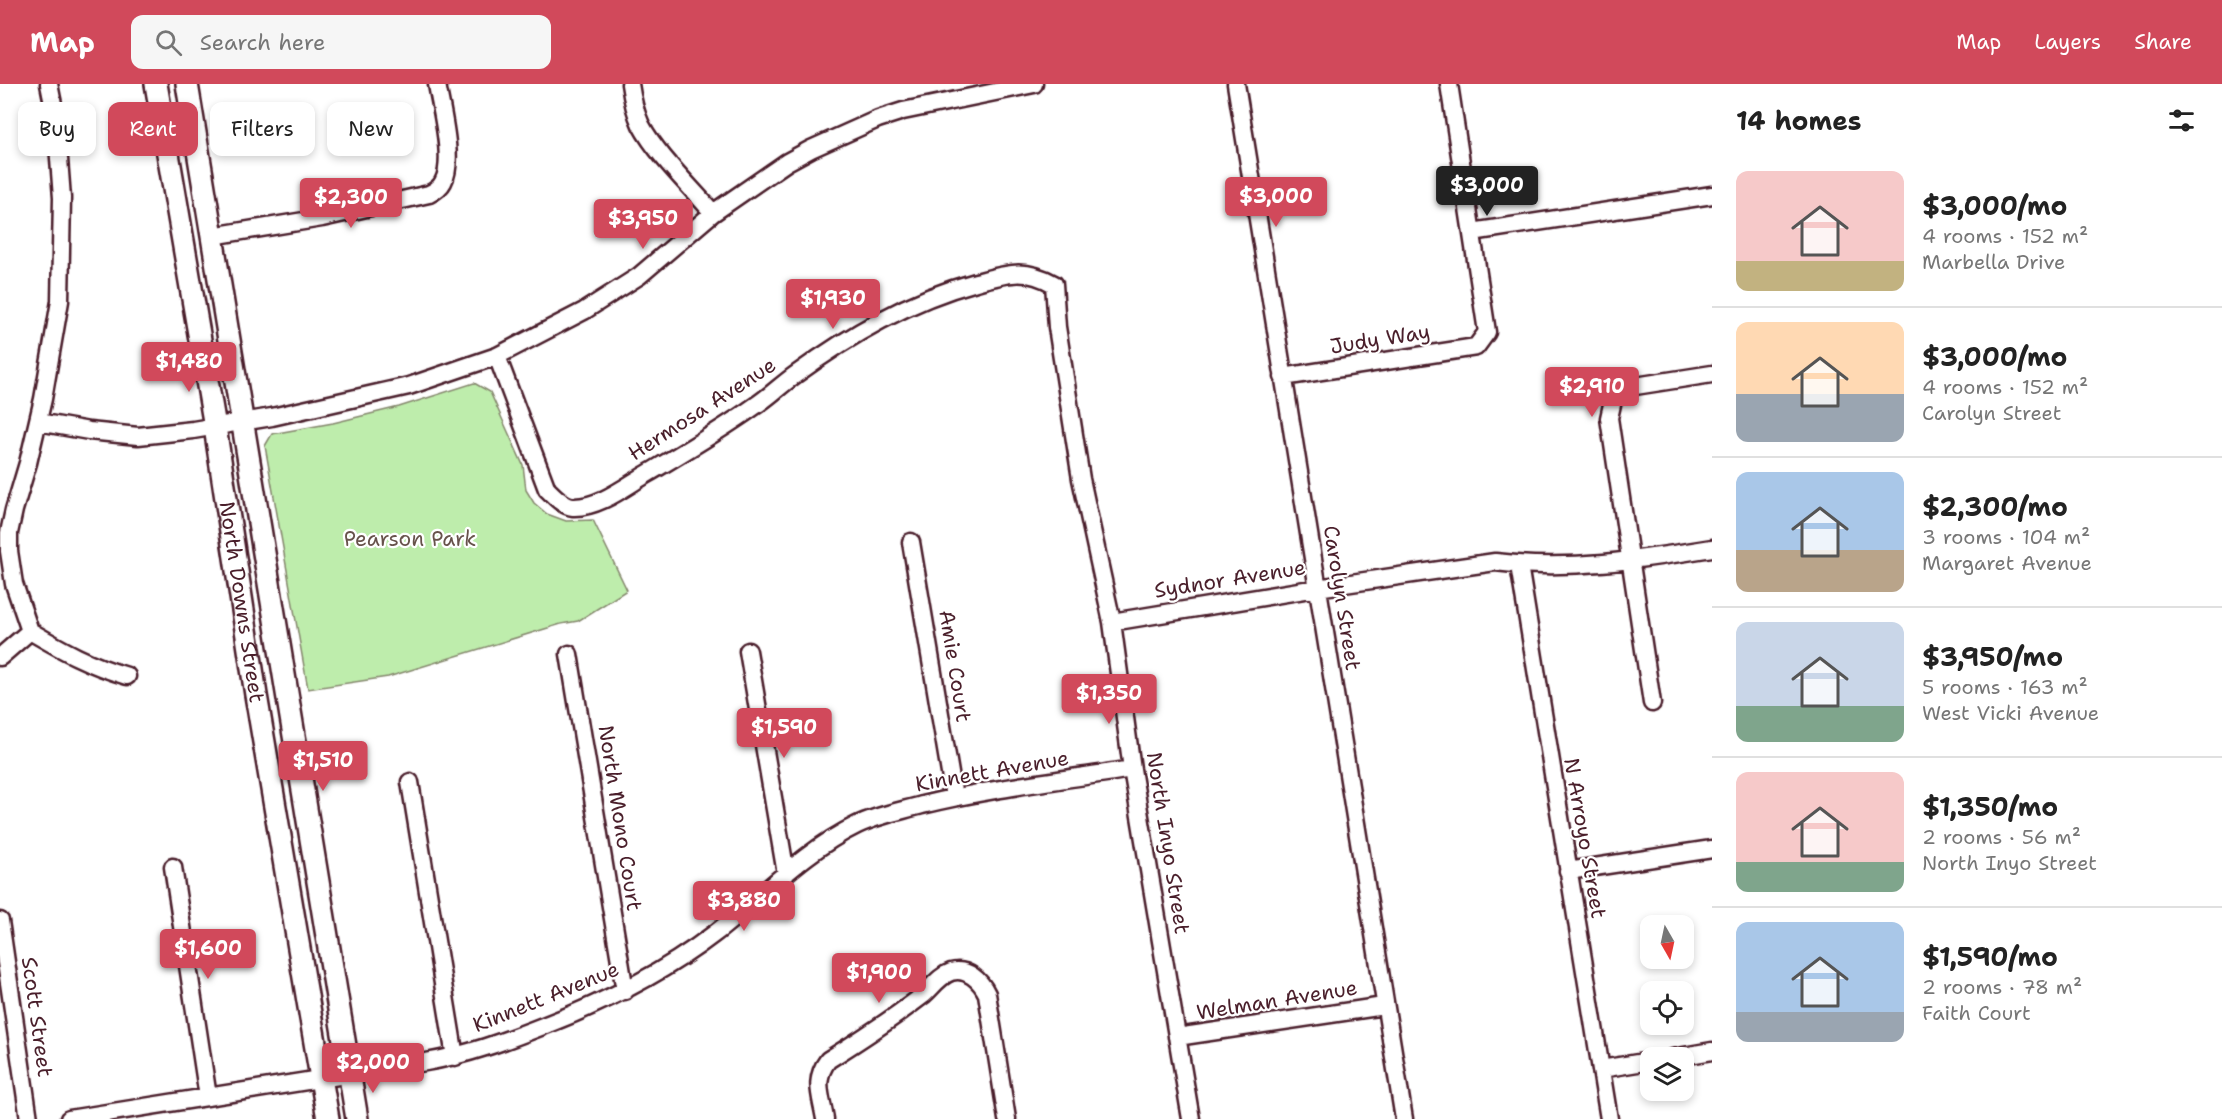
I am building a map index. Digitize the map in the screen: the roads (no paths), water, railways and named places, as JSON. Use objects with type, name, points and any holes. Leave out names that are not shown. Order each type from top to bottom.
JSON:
[{"type":"street","points":[[49,84],[56,119],[62,198],[60,301],[38,422],[14,510],[9,542],[14,584],[30,631],[76,658],[101,669],[127,676]]},
{"type":"street","name":"North Downs Street","points":[[156,84],[215,427],[256,694],[328,1119]]},
{"type":"street","name":"North Downs Street","points":[[187,84],[357,1119]]},
{"type":"street","points":[[212,236],[322,218],[429,194],[437,190],[444,182],[448,166],[437,84]]},
{"type":"street","points":[[630,84],[633,104],[650,140],[713,213]]},
{"type":"street","name":"Carolyn Street","points":[[1236,84],[1404,1119]]},
{"type":"street","points":[[1449,84],[1472,232],[1712,195]]},
{"type":"street","points":[[38,422],[89,431],[138,436],[215,427],[409,386],[497,356],[584,311],[639,276],[713,213],[795,158],[878,119],[903,111],[1024,85]]},
{"type":"street","name":"Judy Way","points":[[1283,377],[1476,346],[1487,332],[1472,232]]},
{"type":"street","name":"Hermosa Avenue","points":[[497,356],[547,489],[571,507],[600,501],[697,444],[869,326],[946,290],[998,276],[1027,272],[1054,284],[1057,327]]},
{"type":"street","name":"North Inyo Street","points":[[1057,327],[1081,479],[1112,622],[1132,769],[1191,1119]]},
{"type":"street","points":[[1652,702],[1609,418],[1613,400],[1629,387],[1712,374]]},
{"type":"street","name":"Amie Court","points":[[911,542],[954,797]]},
{"type":"street","name":"Sydnor Avenue","points":[[1112,622],[1317,588],[1495,562],[1572,567],[1712,549]]},
{"type":"street","name":"N Arroyo Street","points":[[1519,565],[1609,1119]]},
{"type":"street","points":[[0,657],[30,631]]},
{"type":"street","points":[[748,651],[786,874]]},
{"type":"street","name":"North Mono Court","points":[[569,654],[625,991]]},
{"type":"street","name":"Kinnett Avenue","points":[[69,1119],[455,1057],[559,1020],[625,991],[675,962],[712,936],[786,874],[823,846],[857,825],[879,816],[954,797],[1132,769]]},
{"type":"street","points":[[410,782],[455,1057]]},
{"type":"street","points":[[1568,871],[1712,849]]},
{"type":"street","points":[[173,867],[208,1097]]},
{"type":"street","name":"Scott Street","points":[[0,921],[29,1119]]},
{"type":"street","points":[[825,1119],[818,1078],[820,1070],[828,1060],[922,996],[945,975],[953,971],[968,973],[984,986],[987,994],[1007,1119]]},
{"type":"street","name":"Welman Avenue","points":[[1177,1037],[1384,1006]]},
{"type":"street","points":[[1694,1054],[1712,1051]]},
{"type":"street","points":[[1601,1069],[1640,1063]]},
{"type":"park label","name":"Pearson Park","points":[[410,539]]}]
